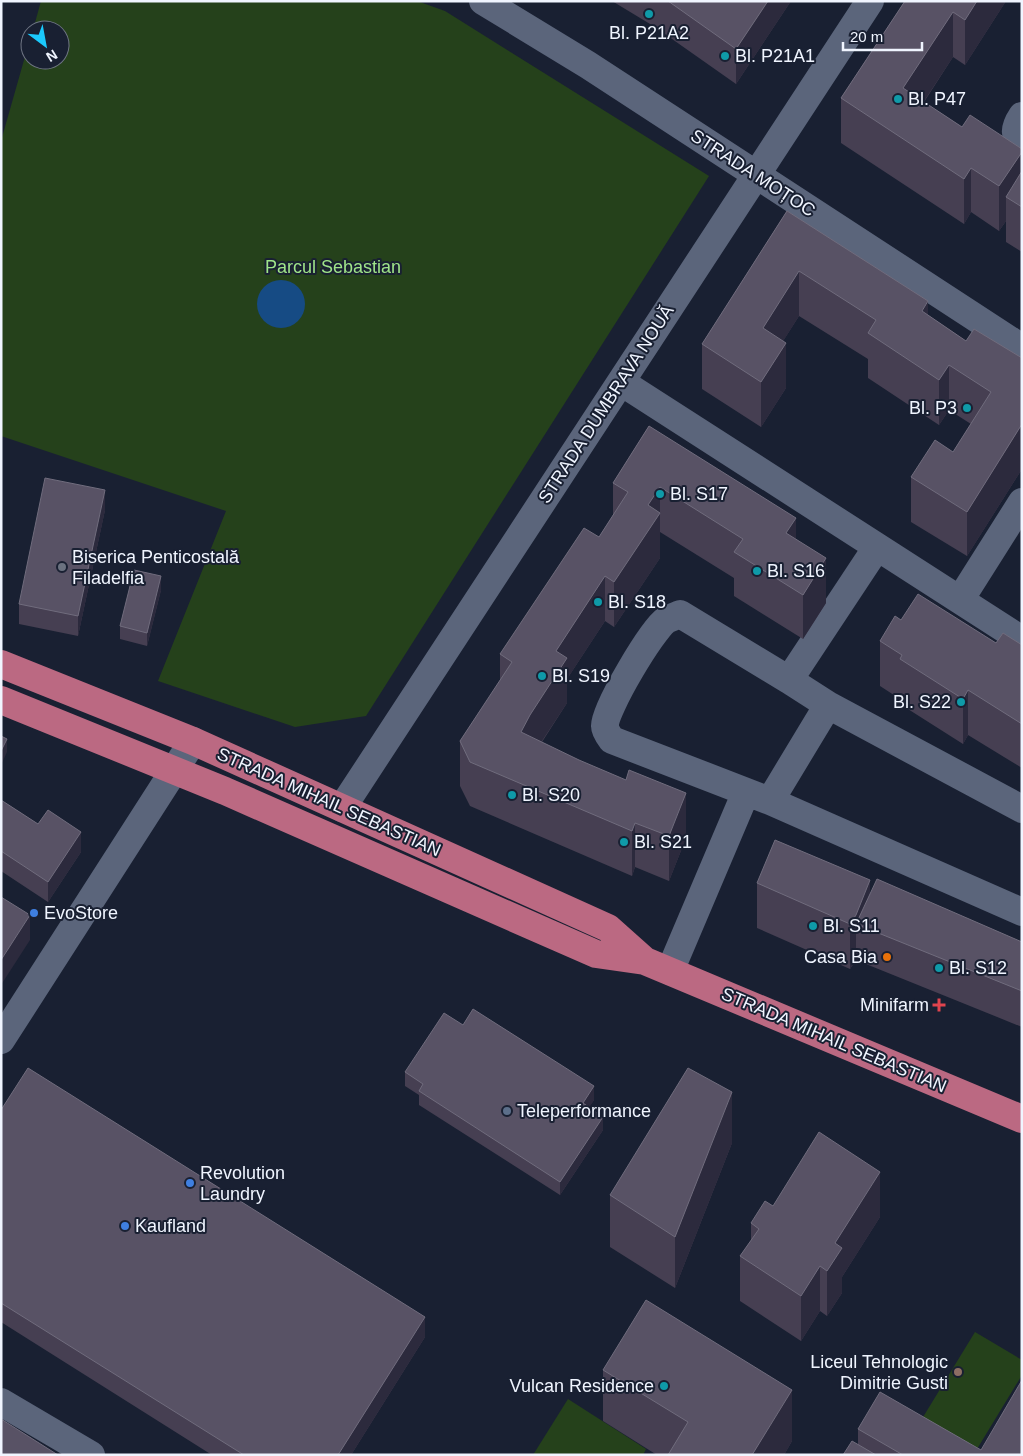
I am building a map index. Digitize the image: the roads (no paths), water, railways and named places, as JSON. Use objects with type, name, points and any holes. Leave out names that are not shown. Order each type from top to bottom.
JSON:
[{"type":"main road","name":"STRADA MIHAIL SEBASTIAN","points":[[1,664],[192,741],[608,928],[658,966]]},
{"type":"main road","name":"STRADA MIHAIL SEBASTIAN","points":[[1,700],[174,770],[596,954],[658,966],[1022,1119]]},
{"type":"street","name":"STRADA MOȚOC","points":[[483,1],[588,65],[1022,348]]},
{"type":"street","name":"STRADA DUMBRAVA NOUĂ","points":[[342,808],[870,1]]},
{"type":"street","points":[[1022,116],[1016,124],[1015,132],[1022,142]]},
{"type":"street","points":[[621,382],[1022,640]]},
{"type":"street","points":[[960,600],[1022,502]]},
{"type":"street","points":[[789,680],[877,547]]},
{"type":"street","points":[[1022,809],[828,705],[680,614],[665,620],[652,634],[613,699],[605,726],[612,740],[758,797],[1022,912]]},
{"type":"street","points":[[658,966],[758,797],[828,705]]},
{"type":"street","points":[[1,1040],[192,741]]},
{"type":"street","points":[[1,1402],[91,1455]]},
{"type":"water","points":[[276,280],[286,280],[295,284],[301,290],[304,295],[304,313],[295,324],[286,328],[276,328],[267,324],[261,318],[257,309],[257,299],[261,290],[267,284]]},
{"type":"place","name":"Bl. P21A2","points":[[649,14]]},
{"type":"place","name":"Bl. P21A1","points":[[725,56]]},
{"type":"place","name":"Bl. P47","points":[[898,99]]},
{"type":"place","name":"Bl. P3","points":[[967,408]]},
{"type":"place","name":"Bl. S17","points":[[660,494]]},
{"type":"place","name":"Biserica Penticostală Filadelfia","points":[[62,567]]},
{"type":"place","name":"Bl. S16","points":[[757,571]]},
{"type":"place","name":"Bl. S18","points":[[598,602]]},
{"type":"place","name":"Bl. S19","points":[[542,676]]},
{"type":"place","name":"Bl. S22","points":[[961,702]]},
{"type":"place","name":"Bl. S20","points":[[512,795]]},
{"type":"place","name":"Bl. S21","points":[[624,842]]},
{"type":"place","name":"EvoStore","points":[[34,913]]},
{"type":"place","name":"Bl. S11","points":[[813,926]]},
{"type":"place","name":"Casa Bia","points":[[887,957]]},
{"type":"place","name":"Bl. S12","points":[[939,968]]},
{"type":"place","name":"Minifarm","points":[[939,1005]]},
{"type":"place","name":"Teleperformance","points":[[507,1111]]},
{"type":"place","name":"Revolution Laundry","points":[[190,1183]]},
{"type":"place","name":"Kaufland","points":[[125,1226]]},
{"type":"place","name":"Liceul Tehnologic Dimitrie Gusti","points":[[958,1372]]},
{"type":"place","name":"Vulcan Residence","points":[[664,1386]]},
{"type":"park label","name":"Parcul Sebastian","points":[[333,267]]}]
